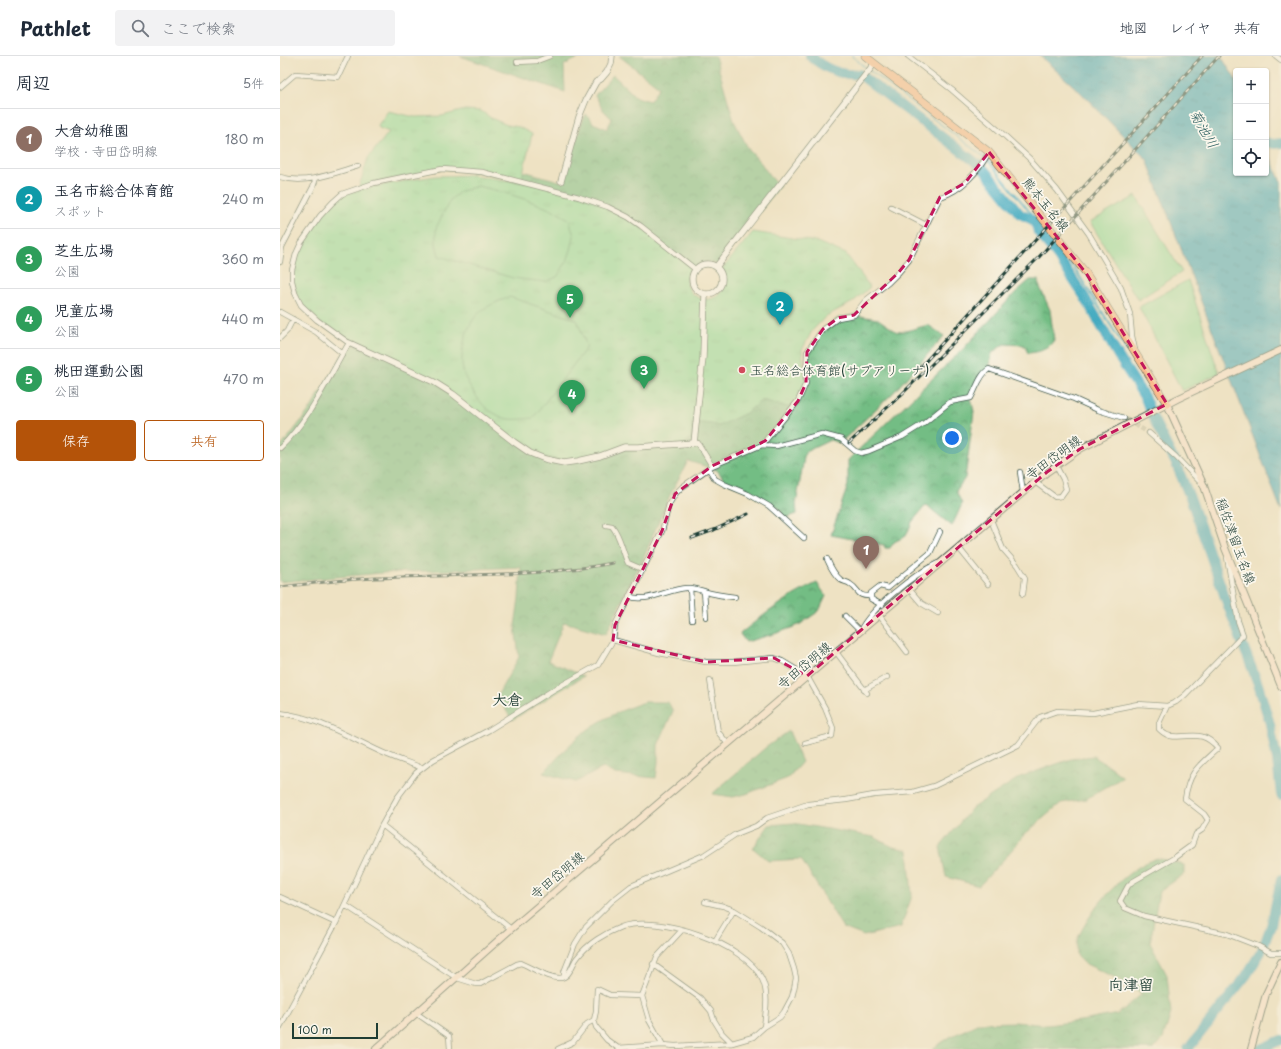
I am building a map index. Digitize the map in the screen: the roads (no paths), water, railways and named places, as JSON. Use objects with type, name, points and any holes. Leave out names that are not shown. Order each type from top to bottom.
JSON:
[{"type":"main road","name":"熊本玉名線","points":[[865,56],[871,68],[988,154],[1086,273],[1167,404]]},
{"type":"main road","name":"寺田岱明線","points":[[376,1049],[511,929],[1035,482],[1080,449],[1177,399],[1281,350]]},
{"type":"main road","name":"稲佐津留玉名線","points":[[1167,404],[1204,486],[1225,548],[1281,686]]},
{"type":"main road","points":[[1252,1049],[1266,994],[1281,962]]},
{"type":"street","points":[[280,87],[294,74],[338,77],[348,56]]},
{"type":"street","points":[[517,62],[537,61],[550,56]]},
{"type":"street","points":[[561,181],[579,117],[587,96],[596,82],[607,72],[611,64],[612,56]]},
{"type":"street","points":[[908,56],[952,90],[1005,136],[1030,159],[1057,190],[1103,255],[1121,288],[1130,314],[1132,336],[1136,354]]},
{"type":"street","points":[[1276,56],[1281,60]]},
{"type":"street","points":[[716,267],[871,68]]},
{"type":"street","points":[[280,1027],[336,923],[382,825],[403,789],[416,773],[433,760],[489,730],[553,690],[598,665],[613,640],[615,625],[662,531],[669,504],[675,494],[682,487],[711,468],[762,445],[798,401],[806,383],[807,352],[823,329],[838,318],[854,315],[874,293],[888,283],[909,260],[940,197],[948,195],[965,183],[979,168],[988,154]]},
{"type":"street","points":[[280,177],[292,179],[316,178],[358,166]]},
{"type":"street","points":[[695,269],[641,226],[628,217],[608,207],[579,197],[482,172],[442,169],[374,183],[342,194],[320,216],[301,244],[296,254],[292,270],[292,281],[295,293],[301,305],[317,320],[349,343],[434,382],[455,396],[530,453],[545,459],[564,463],[600,456],[624,447],[698,443],[715,478],[769,506],[804,538]]},
{"type":"street","points":[[280,262],[282,247],[313,187],[316,178]]},
{"type":"street","points":[[892,208],[926,225]]},
{"type":"street","points":[[705,264],[716,267],[722,275],[721,285],[715,293],[705,295],[696,291],[691,283],[692,273],[695,269],[705,264]]},
{"type":"street","points":[[694,443],[703,357],[705,295]]},
{"type":"street","points":[[280,312],[316,332],[343,354]]},
{"type":"street","points":[[280,338],[287,331],[293,319]]},
{"type":"street","points":[[280,448],[290,439],[311,408],[349,343]]},
{"type":"street","points":[[762,445],[776,446],[822,434],[841,439],[855,451],[861,453],[869,451],[902,437],[923,424],[950,402],[971,398],[981,377],[985,371],[989,370],[1124,418]]},
{"type":"street","points":[[1149,433],[1176,457],[1204,486]]},
{"type":"street","points":[[1035,482],[1055,497],[1061,496],[1066,489],[1056,466]]},
{"type":"street","points":[[1020,472],[1023,492]]},
{"type":"street","points":[[990,520],[1003,549],[1017,565],[1025,578],[1022,594]]},
{"type":"street","points":[[606,526],[612,526],[620,538],[628,563],[642,569]]},
{"type":"street","points":[[888,588],[930,553],[940,532]]},
{"type":"street","points":[[958,547],[988,584]]},
{"type":"street","points":[[564,977],[564,972],[575,944],[585,928],[612,901],[631,886],[704,855],[736,834],[756,826],[767,818],[808,804],[874,795],[913,792],[934,786],[1018,745],[1040,717],[1057,711],[1093,713],[1138,704],[1166,706],[1176,702],[1185,695],[1243,635],[1238,621],[1225,548]]},
{"type":"street","points":[[827,559],[833,572],[841,580],[851,584],[858,593],[864,597],[871,596],[871,594],[880,586],[888,588]]},
{"type":"street","points":[[845,616],[860,631],[864,624],[890,596],[929,567],[941,562]]},
{"type":"street","points":[[629,596],[634,599],[641,599],[674,590],[690,588],[722,596],[735,597]]},
{"type":"street","points":[[690,588],[692,620]]},
{"type":"street","points":[[888,588],[890,596]]},
{"type":"street","points":[[909,589],[921,602],[938,613]]},
{"type":"street","points":[[704,591],[706,617]]},
{"type":"street","points":[[871,596],[871,599],[882,605]]},
{"type":"street","points":[[879,615],[907,652]]},
{"type":"street","points":[[613,640],[659,653],[706,662],[733,662],[774,658],[782,661],[807,676],[825,708],[833,728],[832,736],[805,743]]},
{"type":"street","points":[[836,652],[866,691],[886,677]]},
{"type":"street","points":[[710,680],[718,732],[728,744]]},
{"type":"street","points":[[1166,706],[1159,724],[1159,729],[1165,734],[1170,736],[1194,734],[1212,741],[1218,748],[1196,769],[1188,781],[1185,799],[1204,814],[1208,820],[1202,830],[1196,834],[1192,845],[1174,858],[1132,882],[1128,886],[1120,901],[1125,908],[1144,916],[1226,934],[1271,952],[1281,953]]},
{"type":"street","points":[[280,713],[292,714],[328,726],[379,751],[422,768]]},
{"type":"street","points":[[382,825],[511,929]]},
{"type":"street","points":[[280,897],[336,923]]},
{"type":"street","points":[[642,996],[610,995],[597,989],[594,1020],[596,1027],[607,1040],[618,1048],[732,1043],[753,1037],[764,1027],[780,1017],[784,1012],[790,1002],[796,978],[789,954],[782,943],[761,927],[734,910],[705,902]]},
{"type":"street","points":[[345,905],[457,978],[471,983],[480,984],[521,963],[557,979],[564,977],[569,973],[577,958],[593,941],[621,927],[644,923],[662,925],[682,930],[715,941],[746,959],[757,971],[766,990],[764,1027]]},
{"type":"street","points":[[715,941],[734,910]]},
{"type":"street","points":[[663,1045],[650,1020],[642,996],[653,964],[657,957],[682,930]]},
{"type":"street","points":[[653,964],[664,970],[700,998],[711,1010],[714,1020],[722,1033],[732,1043]]},
{"type":"street","points":[[416,1013],[449,1036],[450,1049]]},
{"type":"street","points":[[558,1049],[574,1042],[587,1024],[594,1020]]},
{"type":"water","name":"菊池川","points":[[1040,56],[1221,56],[1233,75],[1233,176],[1269,176],[1269,154],[1281,182],[1281,510],[1147,160],[1080,92]]},
{"type":"waterway","points":[[810,56],[833,70],[846,74],[859,74],[982,167],[1020,214],[1033,220],[1038,232],[1058,257],[1084,296],[1120,359],[1145,398],[1191,500],[1229,609],[1258,684],[1270,724],[1277,760],[1281,795]]},
{"type":"waterway","points":[[852,56],[867,69]]},
{"type":"waterway","points":[[870,71],[984,157]]},
{"type":"waterway","points":[[1269,143],[1281,143]]},
{"type":"waterway","points":[[987,159],[1071,263],[1127,351]]},
{"type":"waterway","points":[[1188,1049],[1246,976],[1261,952],[1271,926],[1281,879]]},
{"type":"waterway","points":[[1260,1049],[1281,1040]]},
{"type":"tunnel","points":[[1124,418],[1149,433]]},
{"type":"railway","points":[[916,372],[1202,56]]},
{"type":"railway","points":[[849,443],[902,394],[1039,257],[1219,56]]},
{"type":"railway","points":[[692,538],[714,530],[748,514]]},
{"type":"railway","points":[[280,587],[391,577],[518,574],[581,568],[613,563]]},
{"type":"place","name":"桃田運動公園","points":[[570,318]]},
{"type":"place","name":"玉名市総合体育館","points":[[780,325]]},
{"type":"place","name":"玉名総合体育館(サブアリーナ)","points":[[742,370]]},
{"type":"place","name":"芝生広場","points":[[644,389]]},
{"type":"place","name":"児童広場","points":[[572,413]]},
{"type":"place","name":"大倉幼稚園","points":[[866,569]]},
{"type":"district","name":"大倉","points":[[507,700]]},
{"type":"district","name":"向津留","points":[[1131,985]]}]
